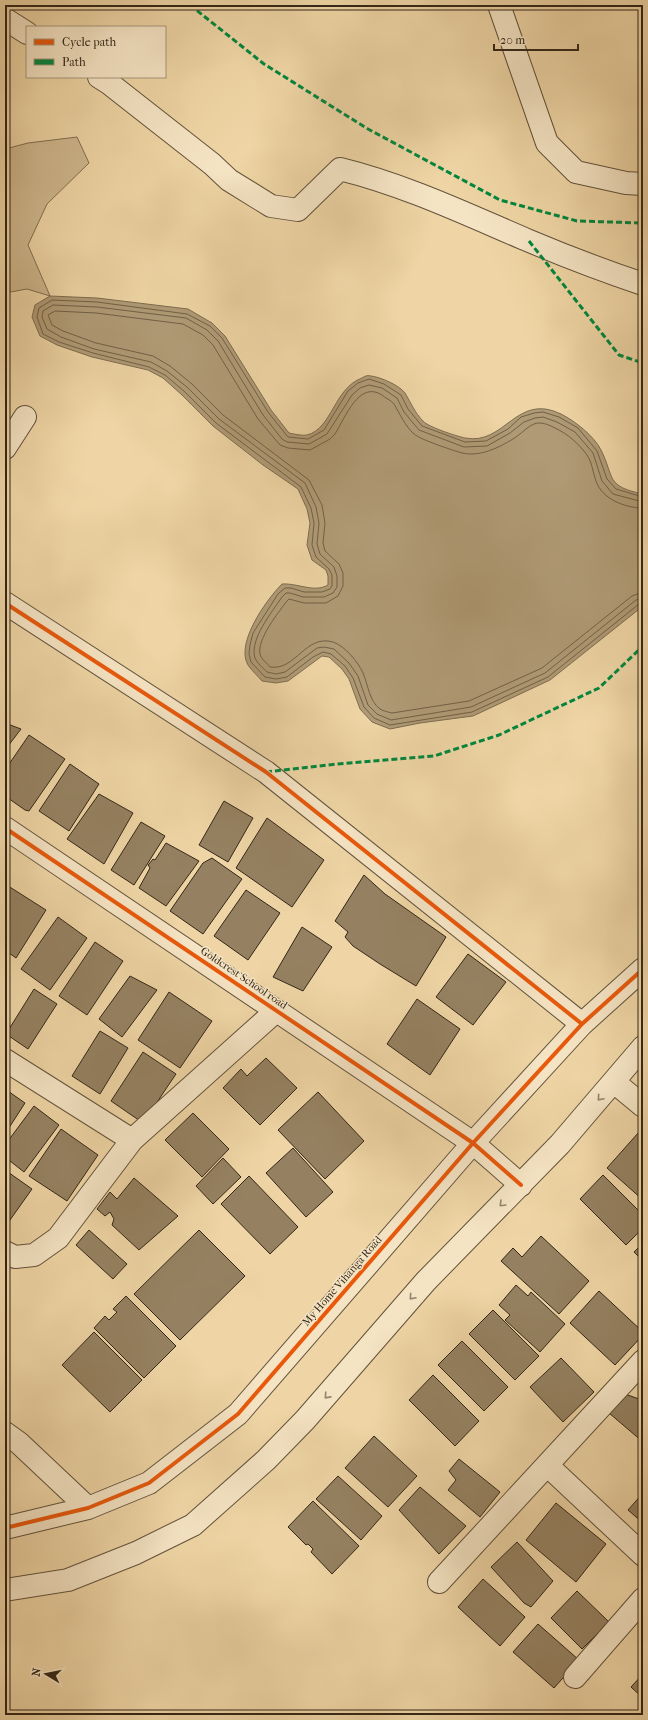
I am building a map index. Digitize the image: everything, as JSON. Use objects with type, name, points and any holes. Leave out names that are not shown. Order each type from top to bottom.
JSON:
[{"type":"street","points":[[499,5],[547,143],[576,172],[626,183],[643,184]]},
{"type":"street","points":[[5,19],[26,32]]},
{"type":"street","points":[[101,78],[194,150],[229,180],[271,206],[298,210],[340,169],[370,176],[419,194],[593,267],[643,284]]},
{"type":"street","points":[[5,448],[25,417]]},
{"type":"street","points":[[5,603],[266,772],[582,1024]]},
{"type":"street","name":"Goldcrest School road","points":[[5,828],[473,1143],[521,1185]]},
{"type":"street","name":"My Home Vihanga Road","points":[[5,1528],[88,1508],[149,1483],[238,1414],[473,1143],[582,1024],[643,969]]},
{"type":"street","points":[[5,1252],[15,1257],[34,1254],[58,1238],[132,1140],[276,1011]]},
{"type":"street","points":[[5,1590],[68,1580],[136,1554],[193,1525],[266,1460],[305,1420],[426,1281],[560,1144],[643,1047]]},
{"type":"street","points":[[5,1060],[132,1140]]},
{"type":"street","points":[[614,1082],[643,1106]]},
{"type":"street","points":[[439,1582],[643,1361]]},
{"type":"street","points":[[5,1433],[19,1443],[88,1508]]},
{"type":"street","points":[[547,1465],[643,1555]]},
{"type":"street","points":[[575,1677],[643,1600]]},
{"type":"shaded area","points":[[77,137],[89,163],[47,204],[28,245],[50,296],[27,289],[5,293],[5,149],[28,143]]},
{"type":"water","points":[[50,296],[97,298],[188,309],[212,323],[225,336],[271,410],[289,433],[307,435],[315,431],[328,417],[345,390],[353,383],[367,376],[375,377],[394,384],[402,390],[418,415],[430,426],[465,438],[479,438],[491,435],[521,414],[533,410],[546,409],[561,414],[578,425],[594,439],[601,450],[613,480],[617,484],[622,488],[643,494],[643,606],[550,680],[473,716],[420,723],[390,729],[372,722],[360,709],[349,679],[342,669],[329,657],[322,656],[288,681],[276,683],[262,681],[248,665],[245,656],[249,634],[261,610],[282,584],[312,588],[328,585],[326,570],[312,560],[307,545],[310,523],[307,509],[298,489],[263,465],[213,426],[163,378],[148,370],[92,357],[57,345],[40,336],[32,317],[35,305]]},
{"type":"building","points":[[5,723],[21,729],[5,750]]},
{"type":"building","points":[[29,735],[65,759],[29,811],[25,810],[5,796],[5,770]]},
{"type":"building","points":[[70,764],[99,784],[69,831],[39,811]]},
{"type":"building","points":[[99,794],[133,813],[104,864],[67,839]]},
{"type":"building","points":[[224,801],[253,818],[228,862],[199,845]]},
{"type":"building","points":[[267,818],[324,860],[292,907],[236,868]]},
{"type":"building","points":[[141,822],[165,836],[134,885],[111,870]]},
{"type":"building","points":[[166,843],[199,861],[166,906],[139,888],[150,868],[148,865],[153,859],[155,860]]},
{"type":"building","points":[[212,858],[242,879],[203,934],[170,911],[203,863]]},
{"type":"building","points":[[364,875],[385,894],[446,937],[416,986],[353,946],[345,937],[348,932],[335,921]]},
{"type":"building","points":[[5,884],[46,910],[16,958],[5,950]]},
{"type":"building","points":[[246,890],[280,913],[248,960],[214,936]]},
{"type":"building","points":[[58,917],[87,938],[50,990],[21,969]]},
{"type":"building","points":[[302,927],[332,947],[303,991],[273,977]]},
{"type":"building","points":[[95,942],[123,961],[87,1015],[59,996]]},
{"type":"building","points":[[468,954],[506,982],[473,1025],[436,997]]},
{"type":"building","points":[[130,976],[157,990],[122,1037],[99,1019]]},
{"type":"building","points":[[34,989],[57,1004],[28,1049],[6,1034]]},
{"type":"building","points":[[169,992],[212,1021],[180,1068],[138,1040]]},
{"type":"building","points":[[417,999],[460,1029],[430,1075],[387,1044]]},
{"type":"building","points":[[100,1031],[128,1048],[100,1094],[72,1076]]},
{"type":"building","points":[[143,1052],[176,1074],[143,1123],[111,1101]]},
{"type":"building","points":[[266,1058],[297,1088],[260,1125],[223,1088],[241,1069],[247,1076]]},
{"type":"building","points":[[5,1089],[25,1103],[5,1134]]},
{"type":"building","points":[[318,1092],[364,1141],[325,1179],[278,1130]]},
{"type":"building","points":[[34,1106],[59,1125],[24,1172],[5,1157],[5,1145]]},
{"type":"building","points":[[193,1113],[229,1149],[202,1177],[165,1140]]},
{"type":"building","points":[[61,1129],[98,1155],[67,1201],[29,1176]]},
{"type":"building","points":[[639,1132],[643,1136],[643,1200],[607,1168]]},
{"type":"building","points":[[293,1148],[333,1192],[306,1217],[266,1173]]},
{"type":"building","points":[[223,1158],[241,1177],[213,1204],[196,1186]]},
{"type":"building","points":[[5,1170],[32,1189],[5,1227]]},
{"type":"building","points":[[603,1175],[643,1215],[643,1228],[626,1245],[580,1199]]},
{"type":"building","points":[[249,1176],[298,1227],[270,1254],[221,1204]]},
{"type":"building","points":[[134,1178],[178,1216],[139,1250],[112,1225],[114,1219],[110,1212],[105,1216],[97,1209],[110,1192],[117,1199]]},
{"type":"building","points":[[89,1230],[127,1264],[113,1279],[76,1245]]},
{"type":"building","points":[[199,1230],[245,1276],[180,1340],[134,1294]]},
{"type":"building","points":[[541,1236],[589,1281],[559,1314],[501,1261],[513,1248],[522,1257]]},
{"type":"building","points":[[643,1243],[643,1261],[634,1252]]},
{"type":"building","points":[[516,1285],[528,1296],[531,1292],[565,1324],[540,1352],[505,1320],[510,1315],[499,1305]]},
{"type":"building","points":[[599,1291],[643,1332],[643,1335],[615,1365],[570,1323]]},
{"type":"building","points":[[126,1296],[176,1346],[144,1378],[94,1328],[105,1316],[109,1320],[117,1312],[113,1309]]},
{"type":"building","points":[[493,1310],[539,1356],[515,1380],[469,1334]]},
{"type":"building","points":[[94,1332],[142,1380],[110,1412],[62,1365]]},
{"type":"building","points":[[462,1341],[508,1387],[484,1411],[438,1365]]},
{"type":"building","points":[[561,1358],[594,1392],[563,1422],[530,1387]]},
{"type":"building","points":[[433,1375],[479,1421],[455,1446],[409,1400]]},
{"type":"building","points":[[625,1394],[639,1399],[643,1395],[643,1442],[609,1413]]},
{"type":"building","points":[[374,1436],[417,1476],[388,1507],[345,1468]]},
{"type":"building","points":[[459,1459],[500,1492],[480,1517],[448,1490],[456,1480],[449,1471]]},
{"type":"building","points":[[338,1476],[382,1516],[361,1540],[316,1499]]},
{"type":"building","points":[[420,1487],[466,1526],[439,1554],[399,1510]]},
{"type":"building","points":[[643,1493],[643,1523],[628,1510]]},
{"type":"building","points":[[313,1501],[359,1546],[332,1574],[311,1552],[313,1549],[308,1544],[306,1545],[288,1527]]},
{"type":"building","points":[[556,1503],[606,1544],[576,1582],[526,1540]]},
{"type":"building","points":[[517,1542],[553,1581],[531,1607],[524,1603],[491,1567]]},
{"type":"building","points":[[483,1579],[525,1617],[500,1646],[458,1607]]},
{"type":"building","points":[[577,1591],[609,1622],[582,1649],[551,1618]]},
{"type":"building","points":[[538,1624],[579,1660],[554,1688],[513,1652]]},
{"type":"building","points":[[643,1674],[643,1698],[631,1687]]},
{"type":"marked path","points":[[190,5],[264,64],[368,129],[500,200],[577,221],[643,223]]},
{"type":"marked path","points":[[529,241],[619,355],[643,363]]},
{"type":"marked path","points":[[266,772],[337,764],[434,756],[499,735],[599,688],[643,646]]},
{"type":"cycle path","points":[[5,603],[266,772],[582,1024]]},
{"type":"cycle path","points":[[5,828],[473,1143],[521,1185]]},
{"type":"cycle path","points":[[5,1528],[88,1508],[149,1483],[238,1414],[473,1143],[582,1024],[643,969]]}]
